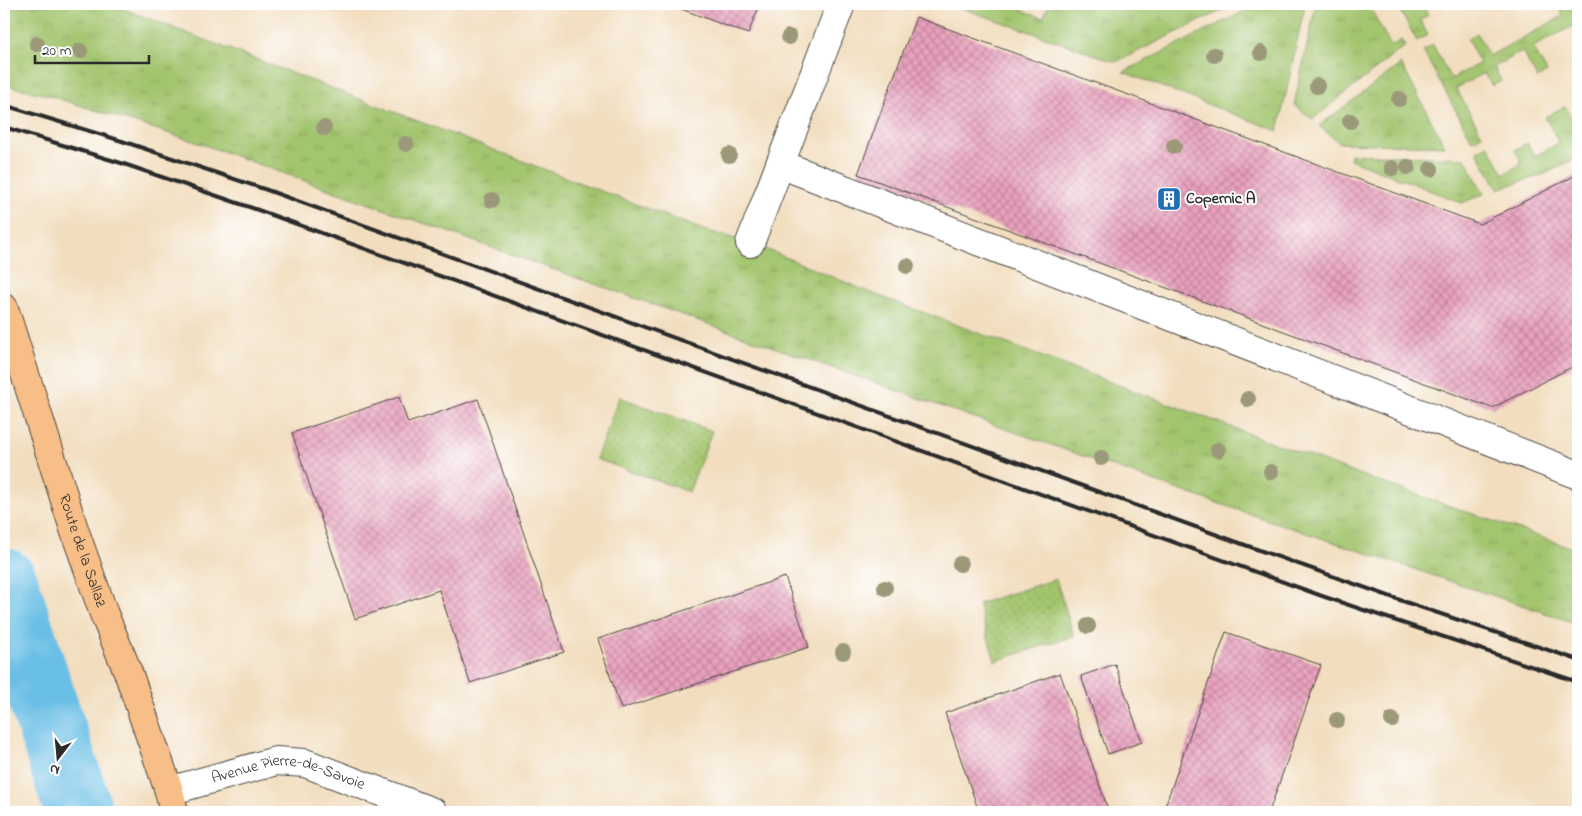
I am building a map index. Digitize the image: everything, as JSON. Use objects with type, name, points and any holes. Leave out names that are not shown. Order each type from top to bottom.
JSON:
[{"type":"main road","name":"Route de la Sallaz","points":[[4,308],[74,529],[104,614],[128,672],[172,802]]},
{"type":"street","points":[[750,243],[841,4]]},
{"type":"street","points":[[780,164],[1578,475]]},
{"type":"street","name":"Avenue Pierre-de-Savoie","points":[[172,802],[276,761],[289,761],[304,763],[433,812]]},
{"type":"green space","points":[[950,4],[1007,4],[1043,18],[1049,4],[1235,4],[1116,62]]},
{"type":"green space","points":[[1259,4],[1305,4],[1278,131],[1123,72]]},
{"type":"green space","points":[[1316,4],[1368,4],[1391,46],[1401,40],[1405,46],[1313,119],[1294,105]]},
{"type":"green space","points":[[1396,4],[1422,4],[1428,15],[1420,20],[1428,35],[1417,41]]},
{"type":"green space","points":[[1558,4],[1574,4],[1576,8],[1578,7],[1578,23],[1533,47],[1547,72],[1537,78],[1522,51],[1494,67],[1501,81],[1492,86],[1484,73],[1456,88],[1482,135],[1472,140],[1423,51],[1433,45],[1451,79],[1480,63],[1467,39],[1477,33],[1489,56],[1563,16]]},
{"type":"green space","points":[[33,5],[116,6],[701,229],[750,243],[871,293],[1360,475],[1578,550],[1578,624],[1196,496],[196,142],[44,94],[4,85],[4,10]]},
{"type":"green space","points":[[1401,64],[1445,146],[1340,143],[1319,126]]},
{"type":"green space","points":[[1565,106],[1578,130],[1578,157],[1545,174],[1498,189],[1477,151],[1488,145],[1504,174],[1522,163],[1515,150],[1527,143],[1535,156],[1559,143],[1545,117]]},
{"type":"green space","points":[[1351,154],[1465,158],[1484,194],[1462,203],[1350,159]]},
{"type":"green space","points":[[619,397],[712,431],[689,492],[596,459]]},
{"type":"green space","points":[[1056,579],[1074,636],[995,661],[978,604]]},
{"type":"building","points":[[668,4],[760,4],[748,34]]},
{"type":"building","name":"Copernic A","points":[[916,17],[1480,224],[1578,174],[1578,364],[1492,408],[858,174]]},
{"type":"building","points":[[399,397],[408,423],[478,399],[564,652],[470,683],[439,590],[355,619],[292,433]]},
{"type":"building","points":[[785,577],[809,647],[621,709],[598,639]]},
{"type":"building","points":[[1226,632],[1321,665],[1269,812],[1163,812]]},
{"type":"building","points":[[1115,664],[1142,742],[1108,754],[1081,676]]},
{"type":"building","points":[[1060,673],[1109,812],[979,812],[945,713]]},
{"type":"waterway","points":[[4,582],[79,812]]},
{"type":"railway","points":[[4,105],[122,141],[267,190],[1259,550],[1578,660]]},
{"type":"railway","points":[[4,127],[121,163],[258,210],[1322,596],[1578,682]]},
{"type":"place","name":"Copernic A","points":[[1169,199]]}]
